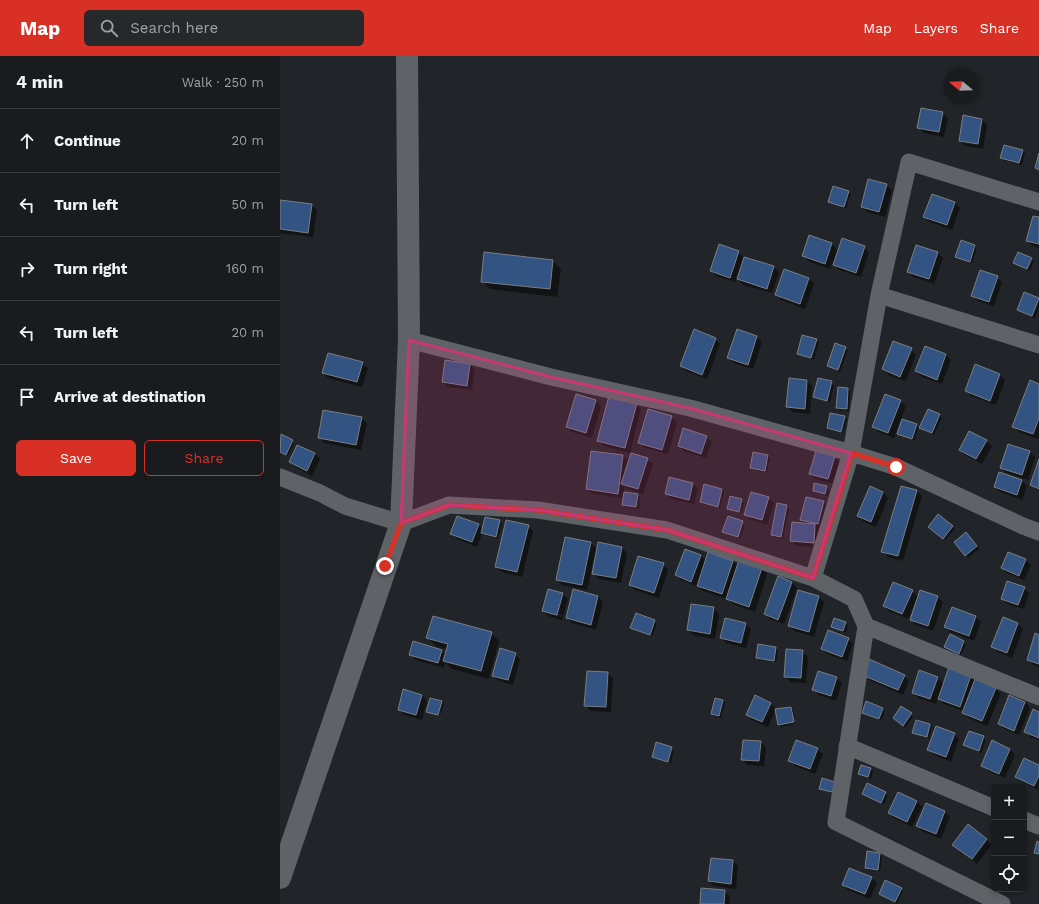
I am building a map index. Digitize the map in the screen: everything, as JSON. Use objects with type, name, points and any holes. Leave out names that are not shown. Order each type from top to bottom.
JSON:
[{"type":"street","points":[[280,878],[401,523],[409,340],[407,56]]},
{"type":"street","points":[[813,578],[852,453],[879,294],[909,162],[1039,202]]},
{"type":"street","points":[[879,294],[1039,345]]},
{"type":"street","points":[[409,340],[551,377],[690,408],[852,453],[896,467],[1039,532]]},
{"type":"street","points":[[280,477],[320,493],[345,506],[401,523],[449,505],[538,510],[667,530],[813,578],[854,599],[866,626],[836,822],[1002,904]]},
{"type":"street","points":[[866,626],[1039,697]]},
{"type":"street","points":[[847,746],[991,807]]},
{"type":"street","points":[[1027,821],[1039,826]]},
{"type":"highlighted area","points":[[409,340],[551,377],[690,408],[851,453],[813,578],[667,530],[538,510],[449,505],[401,523]]},
{"type":"building","points":[[921,108],[943,112],[939,132],[917,128]]},
{"type":"building","points":[[963,115],[982,119],[978,144],[959,141]]},
{"type":"building","points":[[1004,145],[1023,150],[1019,163],[1000,158]]},
{"type":"building","points":[[1039,153],[1039,170],[1035,168]]},
{"type":"building","points":[[868,179],[887,184],[879,212],[861,207]]},
{"type":"building","points":[[833,186],[849,191],[844,207],[828,202]]},
{"type":"building","points":[[932,194],[955,202],[947,225],[923,217]]},
{"type":"building","points":[[280,200],[312,204],[308,233],[280,229]]},
{"type":"building","points":[[1033,216],[1039,217],[1039,244],[1026,241]]},
{"type":"building","points":[[809,235],[832,243],[825,264],[802,256]]},
{"type":"building","points":[[842,238],[865,246],[856,273],[833,265]]},
{"type":"building","points":[[961,240],[975,245],[970,262],[955,257]]},
{"type":"building","points":[[719,244],[739,251],[730,278],[710,271]]},
{"type":"building","points":[[916,245],[938,252],[929,279],[907,272]]},
{"type":"building","points":[[484,252],[553,260],[550,289],[481,282]]},
{"type":"building","points":[[1018,252],[1032,258],[1027,269],[1013,263]]},
{"type":"building","points":[[744,257],[774,266],[767,289],[737,279]]},
{"type":"building","points":[[784,269],[809,278],[800,304],[775,295]]},
{"type":"building","points":[[980,270],[998,276],[989,302],[971,296]]},
{"type":"building","points":[[1024,292],[1039,298],[1032,316],[1017,310]]},
{"type":"building","points":[[694,329],[716,338],[702,375],[680,366]]},
{"type":"building","points":[[737,329],[757,336],[748,365],[727,358]]},
{"type":"building","points":[[802,335],[817,339],[811,358],[797,354]]},
{"type":"building","points":[[893,341],[912,348],[900,377],[882,369]]},
{"type":"building","points":[[835,343],[846,347],[838,370],[827,366]]},
{"type":"building","points":[[925,346],[946,354],[937,380],[915,371]]},
{"type":"building","points":[[328,353],[363,362],[357,382],[322,373]]},
{"type":"building","points":[[445,360],[470,364],[467,386],[442,382]]},
{"type":"building","points":[[975,364],[1000,374],[990,401],[965,391]]},
{"type":"building","points":[[789,378],[807,380],[805,409],[786,407]]},
{"type":"building","points":[[818,378],[832,381],[827,401],[813,397]]},
{"type":"building","points":[[1030,380],[1039,384],[1039,418],[1033,434],[1012,427]]},
{"type":"building","points":[[838,387],[848,388],[847,409],[836,408]]},
{"type":"building","points":[[576,394],[596,400],[586,433],[566,427]]},
{"type":"building","points":[[885,394],[901,400],[888,433],[872,427]]},
{"type":"building","points":[[609,396],[637,403],[625,448],[597,441]]},
{"type":"building","points":[[648,409],[672,416],[662,450],[638,443]]},
{"type":"building","points":[[928,409],[940,414],[932,433],[919,428]]},
{"type":"building","points":[[323,410],[362,417],[356,445],[318,438]]},
{"type":"building","points":[[830,413],[845,416],[841,432],[827,428]]},
{"type":"building","points":[[902,419],[917,424],[912,439],[897,434]]},
{"type":"building","points":[[683,428],[707,436],[701,454],[678,446]]},
{"type":"building","points":[[969,431],[987,440],[976,459],[959,450]]},
{"type":"building","points":[[281,434],[293,440],[286,455],[280,452]]},
{"type":"building","points":[[1008,444],[1030,451],[1022,475],[1000,468]]},
{"type":"building","points":[[297,445],[315,453],[307,471],[289,462]]},
{"type":"building","points":[[591,451],[623,455],[618,494],[586,489]]},
{"type":"building","points":[[816,451],[835,456],[828,479],[809,474]]},
{"type":"building","points":[[753,452],[768,455],[765,471],[750,468]]},
{"type":"building","points":[[631,453],[648,458],[638,489],[621,484]]},
{"type":"building","points":[[1039,459],[1039,489],[1030,485]]},
{"type":"building","points":[[999,472],[1022,480],[1017,495],[994,487]]},
{"type":"building","points":[[669,477],[693,483],[689,500],[665,494]]},
{"type":"building","points":[[814,483],[827,486],[825,494],[813,491]]},
{"type":"building","points":[[704,484],[722,489],[718,507],[700,502]]},
{"type":"building","points":[[870,486],[883,492],[871,522],[857,516]]},
{"type":"building","points":[[901,486],[917,490],[898,556],[881,552]]},
{"type":"building","points":[[624,492],[638,494],[636,507],[622,505]]},
{"type":"building","points":[[751,492],[769,497],[762,520],[744,515]]},
{"type":"building","points":[[730,496],[742,499],[739,512],[727,509]]},
{"type":"building","points":[[806,497],[824,501],[818,524],[800,520]]},
{"type":"building","points":[[777,503],[787,505],[781,537],[771,535]]},
{"type":"building","points":[[938,514],[953,526],[943,539],[928,527]]},
{"type":"building","points":[[457,516],[479,524],[472,542],[450,534]]},
{"type":"building","points":[[728,516],[743,521],[738,537],[722,532]]},
{"type":"building","points":[[485,517],[500,520],[496,537],[481,533]]},
{"type":"building","points":[[506,520],[529,525],[517,572],[495,567]]},
{"type":"building","points":[[792,522],[815,524],[814,543],[790,541]]},
{"type":"building","points":[[966,532],[977,546],[965,556],[954,542]]},
{"type":"building","points":[[565,537],[591,542],[582,585],[556,580]]},
{"type":"building","points":[[598,542],[622,547],[616,578],[592,574]]},
{"type":"building","points":[[685,549],[701,555],[691,582],[675,575]]},
{"type":"building","points":[[708,552],[733,561],[722,594],[697,586]]},
{"type":"building","points":[[1008,552],[1026,559],[1019,576],[1001,568]]},
{"type":"building","points":[[638,556],[664,563],[654,593],[629,585]]},
{"type":"building","points":[[739,560],[762,568],[749,607],[726,599]]},
{"type":"building","points":[[778,576],[792,582],[778,620],[764,614]]},
{"type":"building","points":[[1007,581],[1025,587],[1018,605],[1001,599]]},
{"type":"building","points":[[893,582],[913,590],[902,614],[883,606]]},
{"type":"building","points":[[548,589],[563,593],[557,615],[542,611]]},
{"type":"building","points":[[573,589],[598,596],[591,625],[566,618]]},
{"type":"building","points":[[798,590],[819,596],[809,632],[788,626]]},
{"type":"building","points":[[920,590],[938,596],[928,626],[910,620]]},
{"type":"building","points":[[691,604],[714,607],[710,634],[687,630]]},
{"type":"building","points":[[952,607],[976,616],[969,636],[944,627]]},
{"type":"building","points":[[636,613],[655,620],[650,635],[630,628]]},
{"type":"building","points":[[433,616],[492,632],[481,671],[443,661],[448,644],[426,638]]},
{"type":"building","points":[[1003,617],[1018,623],[1007,653],[991,647]]},
{"type":"building","points":[[725,618],[746,623],[741,643],[720,638]]},
{"type":"building","points":[[834,618],[846,622],[843,631],[831,627]]},
{"type":"building","points":[[828,630],[849,638],[842,657],[821,649]]},
{"type":"building","points":[[1035,633],[1039,635],[1039,664],[1027,660]]},
{"type":"building","points":[[950,634],[964,641],[959,654],[944,647]]},
{"type":"building","points":[[413,641],[442,650],[438,663],[409,655]]},
{"type":"building","points":[[758,644],[776,647],[774,661],[756,658]]},
{"type":"building","points":[[500,648],[516,653],[508,680],[492,676]]},
{"type":"building","points":[[786,649],[803,650],[801,678],[784,677]]},
{"type":"building","points":[[869,659],[905,675],[898,690],[862,675]]},
{"type":"building","points":[[949,667],[971,675],[960,707],[938,699]]},
{"type":"building","points":[[919,670],[938,677],[930,699],[912,693]]},
{"type":"building","points":[[587,671],[608,672],[606,707],[584,706]]},
{"type":"building","points":[[818,671],[837,677],[831,696],[812,690]]},
{"type":"building","points":[[975,679],[996,688],[982,721],[962,713]]},
{"type":"building","points":[[403,689],[422,695],[416,715],[398,710]]},
{"type":"building","points":[[755,695],[771,703],[762,722],[746,715]]},
{"type":"building","points":[[1009,695],[1025,702],[1014,731],[998,724]]},
{"type":"building","points":[[430,698],[442,701],[438,715],[426,712]]},
{"type":"building","points":[[715,698],[723,700],[719,716],[711,714]]},
{"type":"building","points":[[866,701],[883,708],[879,719],[862,713]]},
{"type":"building","points":[[901,706],[912,713],[903,726],[893,718]]},
{"type":"building","points":[[791,707],[794,722],[778,725],[775,709]]},
{"type":"building","points":[[1033,709],[1039,712],[1039,738],[1024,732]]},
{"type":"building","points":[[916,720],[930,724],[927,737],[912,733]]},
{"type":"building","points":[[936,726],[955,733],[946,757],[927,750]]},
{"type":"building","points":[[969,731],[984,736],[979,751],[963,745]]},
{"type":"building","points":[[743,740],[761,741],[759,761],[741,760]]},
{"type":"building","points":[[796,740],[818,748],[810,769],[788,761]]},
{"type":"building","points":[[992,740],[1010,749],[999,774],[981,766]]},
{"type":"building","points":[[656,742],[672,747],[668,762],[652,757]]},
{"type":"building","points":[[1024,758],[1039,765],[1039,776],[1034,786],[1015,777]]},
{"type":"building","points":[[861,765],[871,768],[868,777],[858,774]]},
{"type":"building","points":[[822,778],[835,782],[832,792],[819,789]]},
{"type":"building","points":[[867,783],[886,792],[881,803],[862,794]]},
{"type":"building","points":[[898,792],[917,801],[907,822],[888,813]]},
{"type":"building","points":[[926,803],[945,811],[936,834],[916,826]]},
{"type":"building","points":[[968,824],[987,839],[972,859],[952,845]]},
{"type":"building","points":[[1037,841],[1039,842],[1039,854],[1034,853]]},
{"type":"building","points":[[867,851],[880,853],[878,870],[865,868]]},
{"type":"building","points":[[711,858],[733,860],[731,884],[708,881]]},
{"type":"building","points":[[849,868],[872,877],[865,894],[842,885]]},
{"type":"building","points":[[885,880],[902,888],[895,902],[879,894]]},
{"type":"building","points":[[701,888],[725,890],[724,904],[700,904]]},
{"type":"route","points":[[385,566],[401,523],[449,505],[538,510],[667,530],[813,578],[852,453],[896,467]]}]
